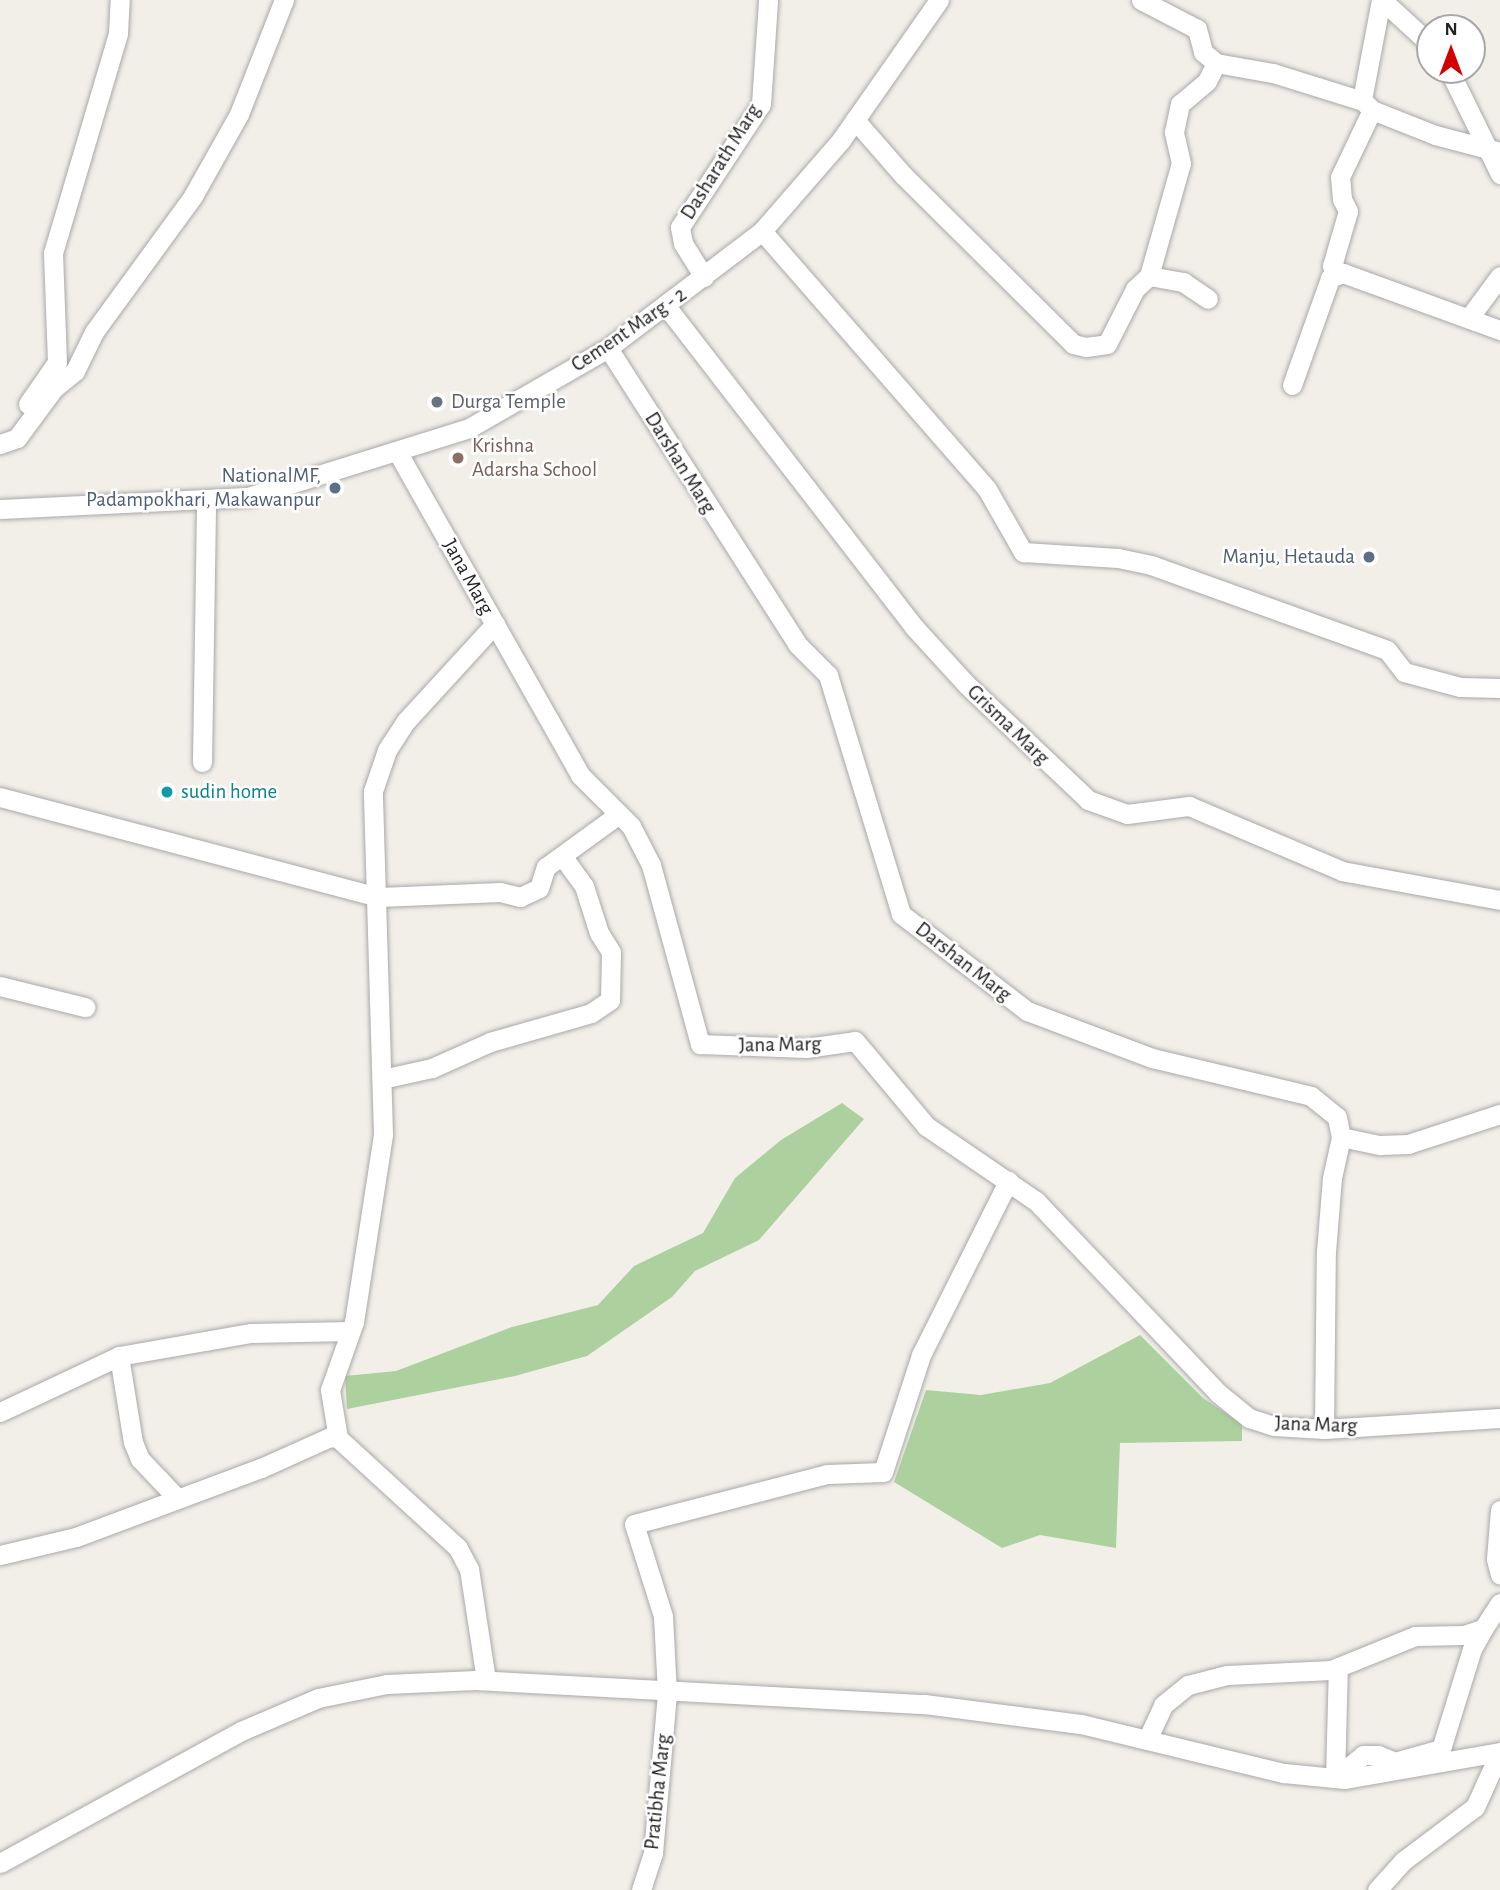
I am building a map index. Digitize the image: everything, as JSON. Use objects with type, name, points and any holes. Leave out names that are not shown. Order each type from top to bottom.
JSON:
[{"type":"street","points":[[0,442],[57,362],[53,253],[118,33],[120,0]]},
{"type":"street","points":[[0,442],[18,438],[54,388],[75,371],[94,332],[193,196],[239,114],[284,0]]},
{"type":"street","name":"Dasharath Marg","points":[[704,277],[683,243],[681,227],[761,104],[768,0]]},
{"type":"street","name":"Cement Marg - 2","points":[[0,509],[248,497],[398,453],[469,428],[608,348],[762,231],[855,120],[939,0]]},
{"type":"street","points":[[1141,0],[1197,29],[1203,52],[1216,63],[1273,73],[1368,106],[1435,135],[1493,150]]},
{"type":"street","points":[[1381,0],[1416,31]]},
{"type":"street","points":[[1381,0],[1368,106],[1340,177],[1342,199],[1348,211],[1332,266],[1341,274],[1500,330]]},
{"type":"street","points":[[855,120],[903,175],[1073,344],[1086,347],[1107,344],[1135,289],[1149,276],[1158,230],[1181,163],[1174,132],[1180,104],[1207,81],[1216,63]]},
{"type":"street","points":[[1457,84],[1493,150],[1500,173]]},
{"type":"street","points":[[762,231],[987,489],[1023,552],[1118,558],[1151,565],[1387,650],[1404,672],[1460,687],[1500,688]]},
{"type":"street","points":[[1293,385],[1330,278],[1341,274]]},
{"type":"street","points":[[1149,276],[1183,282],[1208,299]]},
{"type":"street","points":[[1469,318],[1500,276]]},
{"type":"street","name":"Grisma Marg","points":[[666,306],[914,627],[967,685],[1088,800],[1127,814],[1189,806],[1342,871],[1500,900]]},
{"type":"street","name":"Darshan Marg","points":[[608,348],[797,644],[828,675],[901,914],[1027,1012],[1152,1058],[1311,1096],[1338,1117],[1341,1137]]},
{"type":"street","name":"Jana Marg","points":[[398,453],[580,775],[631,826],[651,865],[700,1044],[806,1048],[855,1041],[926,1126],[1036,1201],[1239,1409],[1274,1426],[1324,1429],[1500,1418]]},
{"type":"street","points":[[202,762],[206,499]]},
{"type":"street","points":[[338,1438],[330,1390],[351,1331],[383,1134],[379,897],[373,791],[387,750],[406,721],[495,624]]},
{"type":"street","points":[[0,797],[379,897],[500,892],[520,897],[539,888],[546,867],[619,814]]},
{"type":"street","points":[[382,1079],[432,1068],[490,1042],[591,1013],[610,1000],[611,951],[599,933],[584,886],[562,856]]},
{"type":"street","points":[[0,986],[85,1007]]},
{"type":"street","points":[[1324,1429],[1326,1252],[1332,1178],[1341,1137],[1380,1145],[1408,1144],[1500,1114]]},
{"type":"street","name":"Pratibha Marg","points":[[641,1890],[653,1853],[667,1693],[663,1616],[634,1524],[827,1474],[883,1472],[921,1355],[1008,1181]]},
{"type":"street","points":[[0,1412],[119,1356],[251,1333],[351,1331]]},
{"type":"street","points":[[119,1356],[133,1443],[140,1459],[176,1497]]},
{"type":"street","points":[[0,1555],[76,1537],[176,1497],[261,1468],[330,1437],[338,1438],[458,1548],[469,1569],[486,1680]]},
{"type":"street","points":[[1500,1510],[1496,1559],[1500,1575]]},
{"type":"street","points":[[1335,1778],[1363,1755],[1378,1755],[1395,1762],[1441,1749],[1472,1649],[1500,1604]]},
{"type":"street","points":[[1147,1740],[1163,1705],[1188,1685],[1227,1675],[1338,1667],[1415,1636],[1464,1635],[1483,1629]]},
{"type":"street","points":[[1335,1778],[1338,1667]]},
{"type":"street","points":[[0,1863],[241,1731],[318,1698],[387,1684],[486,1680],[667,1693],[924,1704],[1081,1724],[1284,1773],[1335,1778],[1500,1752],[1475,1807],[1403,1861],[1377,1890]]},
{"type":"green space","points":[[842,1103],[864,1119],[759,1240],[695,1271],[672,1297],[587,1356],[515,1376],[347,1409],[345,1376],[396,1371],[512,1327],[598,1305],[634,1266],[703,1233],[735,1178],[781,1140]]},
{"type":"green space","points":[[1140,1335],[1203,1398],[1242,1424],[1242,1441],[1120,1443],[1116,1548],[1040,1535],[1002,1548],[894,1482],[926,1390],[981,1395],[1050,1383]]},
{"type":"place","name":"Durga Temple","points":[[437,402]]},
{"type":"place","name":"Krishna Adarsha School","points":[[458,458]]},
{"type":"place","name":"NationalMF, Padampokhari, Makawanpur","points":[[335,488]]},
{"type":"place","name":"Manju, Hetauda","points":[[1369,557]]},
{"type":"place","name":"sudin home","points":[[167,792]]}]
